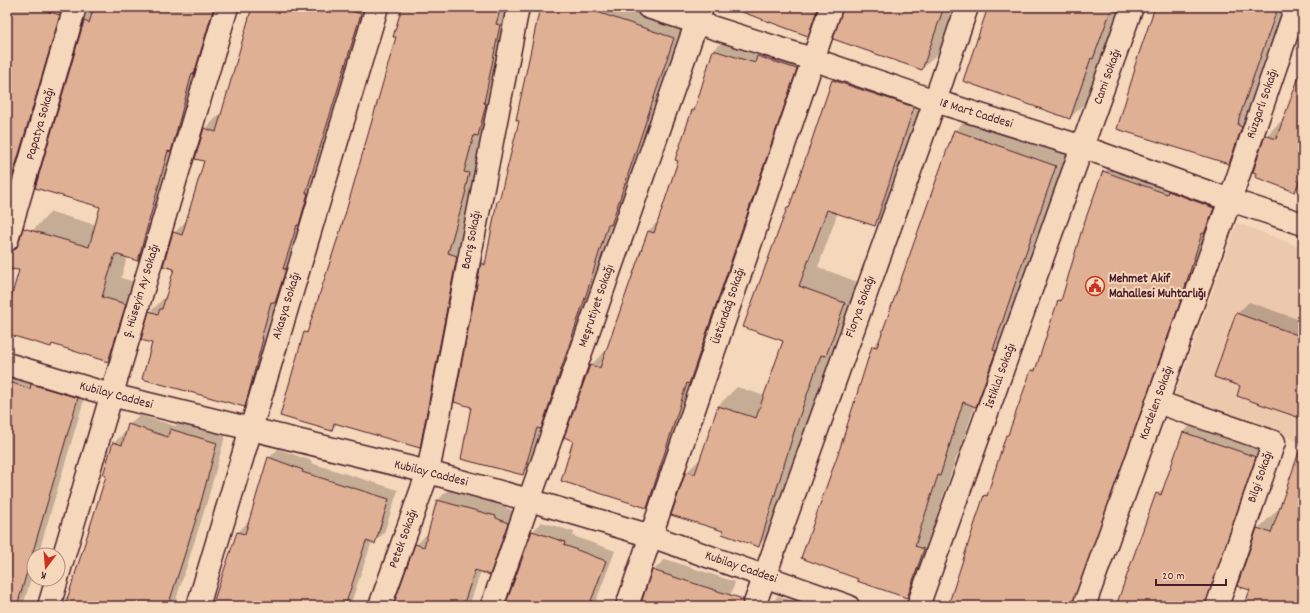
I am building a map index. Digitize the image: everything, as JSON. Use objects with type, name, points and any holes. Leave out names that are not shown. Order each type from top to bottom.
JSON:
[{"type":"street","name":"Papatya Sokağı","points":[[7,240],[75,7]]},
{"type":"street","name":"Ş. Hüseyin Ay Sokağı","points":[[66,548],[227,7]]},
{"type":"street","name":"Akasya Sokağı","points":[[198,606],[377,7]]},
{"type":"street","name":"Barış Sokağı","points":[[428,472],[518,7]]},
{"type":"street","name":"18 Mart Caddesi","points":[[648,7],[700,14],[812,59],[935,101],[1083,147],[1230,200],[1303,224]]},
{"type":"street","name":"Üstündağ Sokağı","points":[[627,606],[812,59],[831,7]]},
{"type":"street","name":"Florya Sokağı","points":[[754,606],[935,101],[967,7]]},
{"type":"street","name":"Cami Sokağı","points":[[1083,147],[1132,7]]},
{"type":"street","name":"Rüzgarlı Sokağı","points":[[1230,200],[1296,7]]},
{"type":"street","name":"Meşrutiyet Sokağı","points":[[492,606],[700,14]]},
{"type":"street","name":"İstiklal Sokağı","points":[[918,606],[1083,147]]},
{"type":"street","name":"Kardelen Sokağı","points":[[1084,606],[1230,200]]},
{"type":"street","name":"Kubilay Caddesi","points":[[7,364],[111,395],[250,430],[428,472],[529,500],[651,536],[848,606]]},
{"type":"street","name":"Bilgi Sokağı","points":[[1157,402],[1274,442],[1217,606]]},
{"type":"street","name":"Petek Sokağı","points":[[380,606],[428,472]]},
{"type":"street","points":[[49,606],[55,587]]},
{"type":"shaded area","points":[[1237,223],[1303,248],[1303,443],[1174,398]]},
{"type":"building","points":[[9,7],[33,7],[60,15],[11,181],[7,180],[7,15]]},
{"type":"building","points":[[94,7],[214,7],[194,74],[192,73],[171,152],[168,151],[138,261],[115,254],[102,297],[126,304],[108,362],[52,344],[51,347],[7,334],[7,312],[19,270],[7,269],[7,252],[16,249],[23,228],[89,247],[100,207],[35,188],[84,21],[89,23]]},
{"type":"building","points":[[252,7],[338,7],[361,14],[306,193],[308,193],[299,225],[297,225],[283,269],[286,269],[275,303],[271,302],[245,407],[142,379],[152,343],[141,340],[149,311],[158,314],[160,309],[162,309],[174,269],[163,266],[173,232],[182,235],[204,161],[195,159],[204,128],[216,132]]},
{"type":"building","points":[[402,7],[501,7],[496,24],[500,25],[484,103],[486,104],[478,136],[474,135],[464,172],[469,173],[466,191],[448,253],[457,256],[420,448],[334,423],[332,431],[280,416],[304,332],[307,333],[342,225],[396,37],[393,37]]},
{"type":"building","points":[[540,7],[582,7],[674,38],[611,225],[608,224],[541,429],[537,428],[523,475],[461,459],[471,407],[454,402],[481,263],[485,265],[497,201],[499,201],[519,121],[516,120]]},
{"type":"building","points":[[734,7],[818,7],[808,36],[734,9]]},
{"type":"building","points":[[843,7],[944,7],[922,70],[833,39]]},
{"type":"building","points":[[988,7],[1112,7],[1093,59],[1091,58],[1070,119],[963,81]]},
{"type":"building","points":[[1155,7],[1278,7],[1239,118],[1238,125],[1242,127],[1229,164],[1117,129],[1135,69],[1134,68]]},
{"type":"building","points":[[713,50],[755,63],[757,56],[797,69],[689,384],[687,383],[647,508],[561,481],[573,441],[564,437],[590,365],[600,368],[648,231],[654,233],[678,161],[675,160],[692,110],[694,111]]},
{"type":"building","points":[[1301,71],[1303,71],[1303,171],[1295,192],[1255,177],[1256,173],[1253,172],[1265,135],[1276,139]]},
{"type":"building","points":[[832,80],[914,107],[875,226],[827,210],[799,286],[845,303],[826,356],[821,355],[795,429],[759,547],[722,534],[723,531],[671,515],[686,471],[695,474],[718,406],[756,418],[783,341],[743,327],[787,208],[789,208]]},
{"type":"building","points":[[954,130],[1056,166],[993,350],[996,351],[976,407],[963,402],[940,476],[938,475],[915,546],[924,549],[907,598],[857,581],[858,579],[801,558],[840,448],[872,346],[877,347]]},
{"type":"building","points":[[1103,171],[1167,194],[1168,191],[1214,208],[1204,234],[1202,233],[1181,300],[1072,606],[948,606],[984,495],[987,496],[1006,435],[1008,435],[1031,370],[1035,371],[1058,300],[1061,301],[1083,226]]},
{"type":"building","points":[[1236,313],[1303,337],[1303,419],[1237,396],[1240,386],[1214,377]]},
{"type":"building","points":[[7,381],[30,389],[31,384],[78,398],[34,547],[26,547],[26,575],[17,606],[7,606]]},
{"type":"building","points":[[128,424],[168,437],[170,429],[217,443],[198,513],[168,606],[65,606],[106,476],[103,475],[113,442],[122,445]]},
{"type":"building","points":[[1183,432],[1256,457],[1205,606],[1116,606],[1156,493],[1161,495]]},
{"type":"building","points":[[1300,449],[1303,450],[1303,606],[1244,606],[1250,590],[1237,586],[1257,528],[1271,533]]},
{"type":"building","points":[[268,457],[303,470],[302,472],[389,499],[375,544],[366,541],[345,606],[275,606],[261,601],[259,606],[212,606],[237,532],[245,534]]},
{"type":"building","points":[[437,500],[496,516],[496,518],[508,523],[490,575],[475,570],[463,606],[393,606],[415,544],[424,547]]},
{"type":"building","points":[[532,531],[565,542],[564,545],[606,561],[589,606],[505,606]]},
{"type":"building","points":[[652,570],[743,599],[742,606],[640,606]]},
{"type":"place","name":"Mehmet Akif Mahallesi Muhtarlığı","points":[[1095,286]]}]
